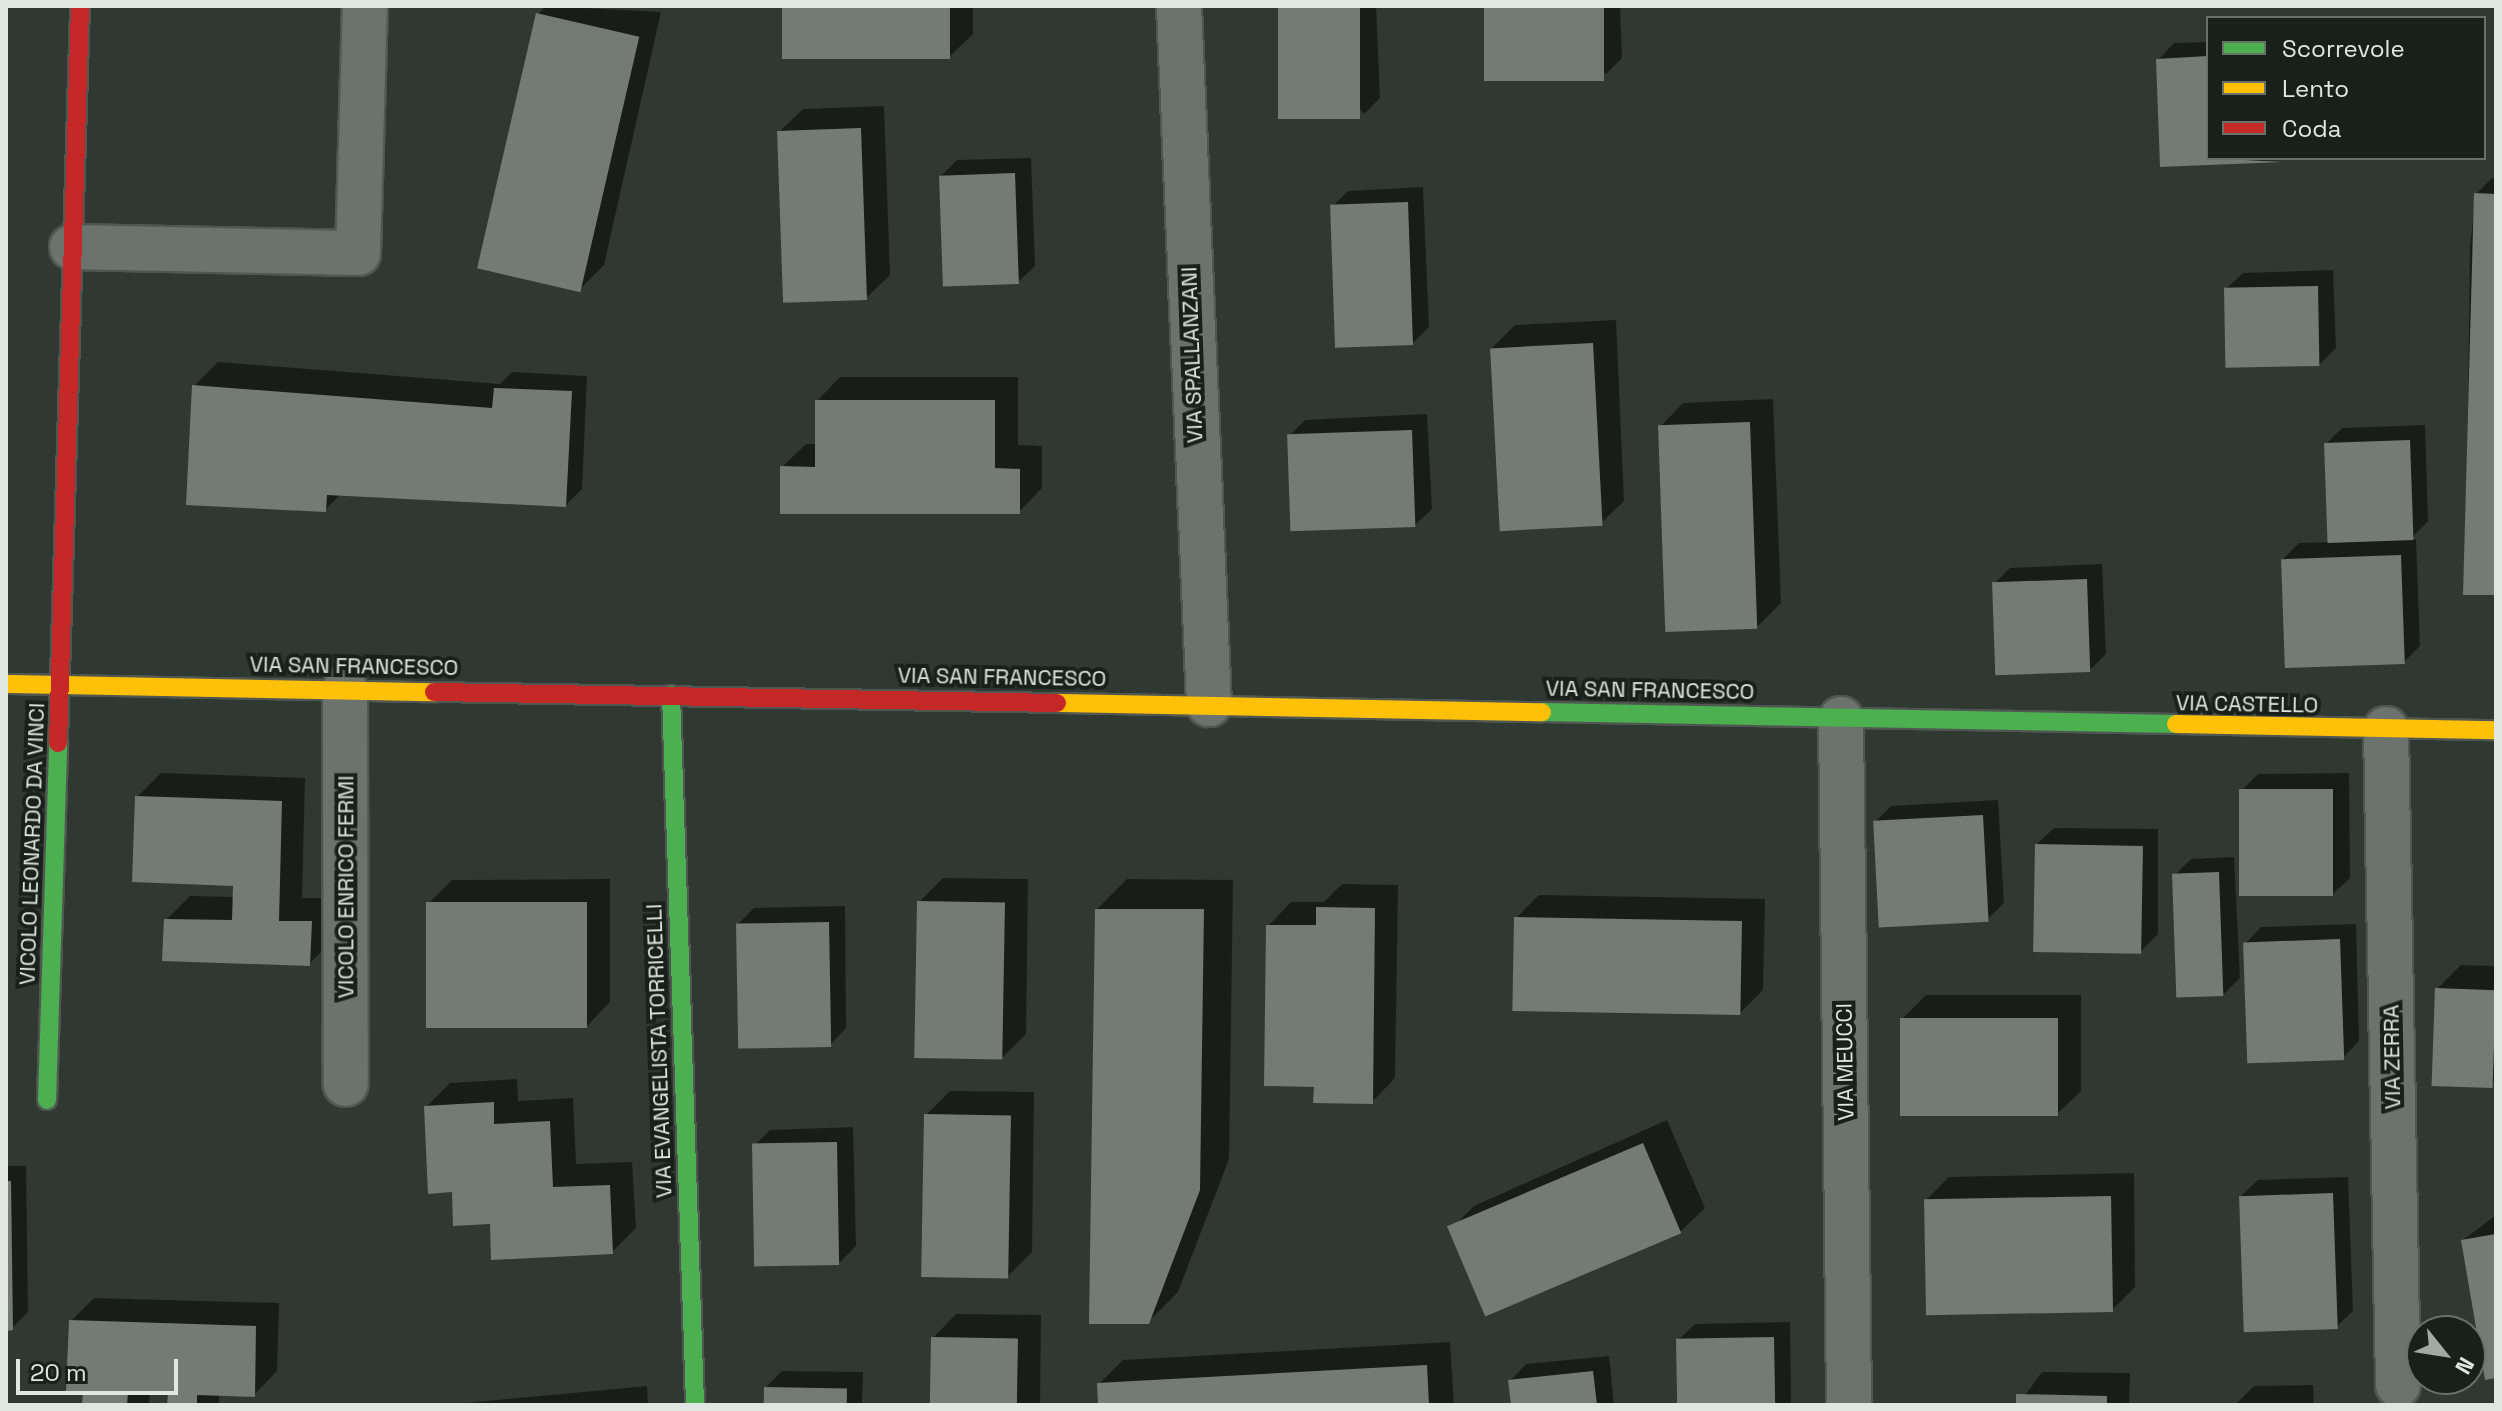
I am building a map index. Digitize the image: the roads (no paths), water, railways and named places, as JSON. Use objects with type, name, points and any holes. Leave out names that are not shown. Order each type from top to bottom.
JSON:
[{"type":"street","name":"VICOLO LEONARDO DA VINCI","points":[[47,1100],[62,685],[80,6]]},
{"type":"street","points":[[72,247],[358,253],[365,6]]},
{"type":"street","name":"VIA SPALLANZANI","points":[[1179,6],[1209,704]]},
{"type":"street","name":"VIA SAN FRANCESCO","points":[[6,684],[1209,704],[1997,725]]},
{"type":"street","name":"VICOLO ENRICO FERMI","points":[[345,689],[346,1084]]},
{"type":"street","name":"VIA EVANGELISTA TORRICELLI","points":[[671,695],[695,1405]]},
{"type":"street","name":"VIA MEUCCI","points":[[1841,719],[1849,1405]]},
{"type":"street","name":"VIA CASTELLO","points":[[1997,725],[2496,730]]},
{"type":"street","name":"VIA ZERRA","points":[[2386,729],[2398,1385]]}]
